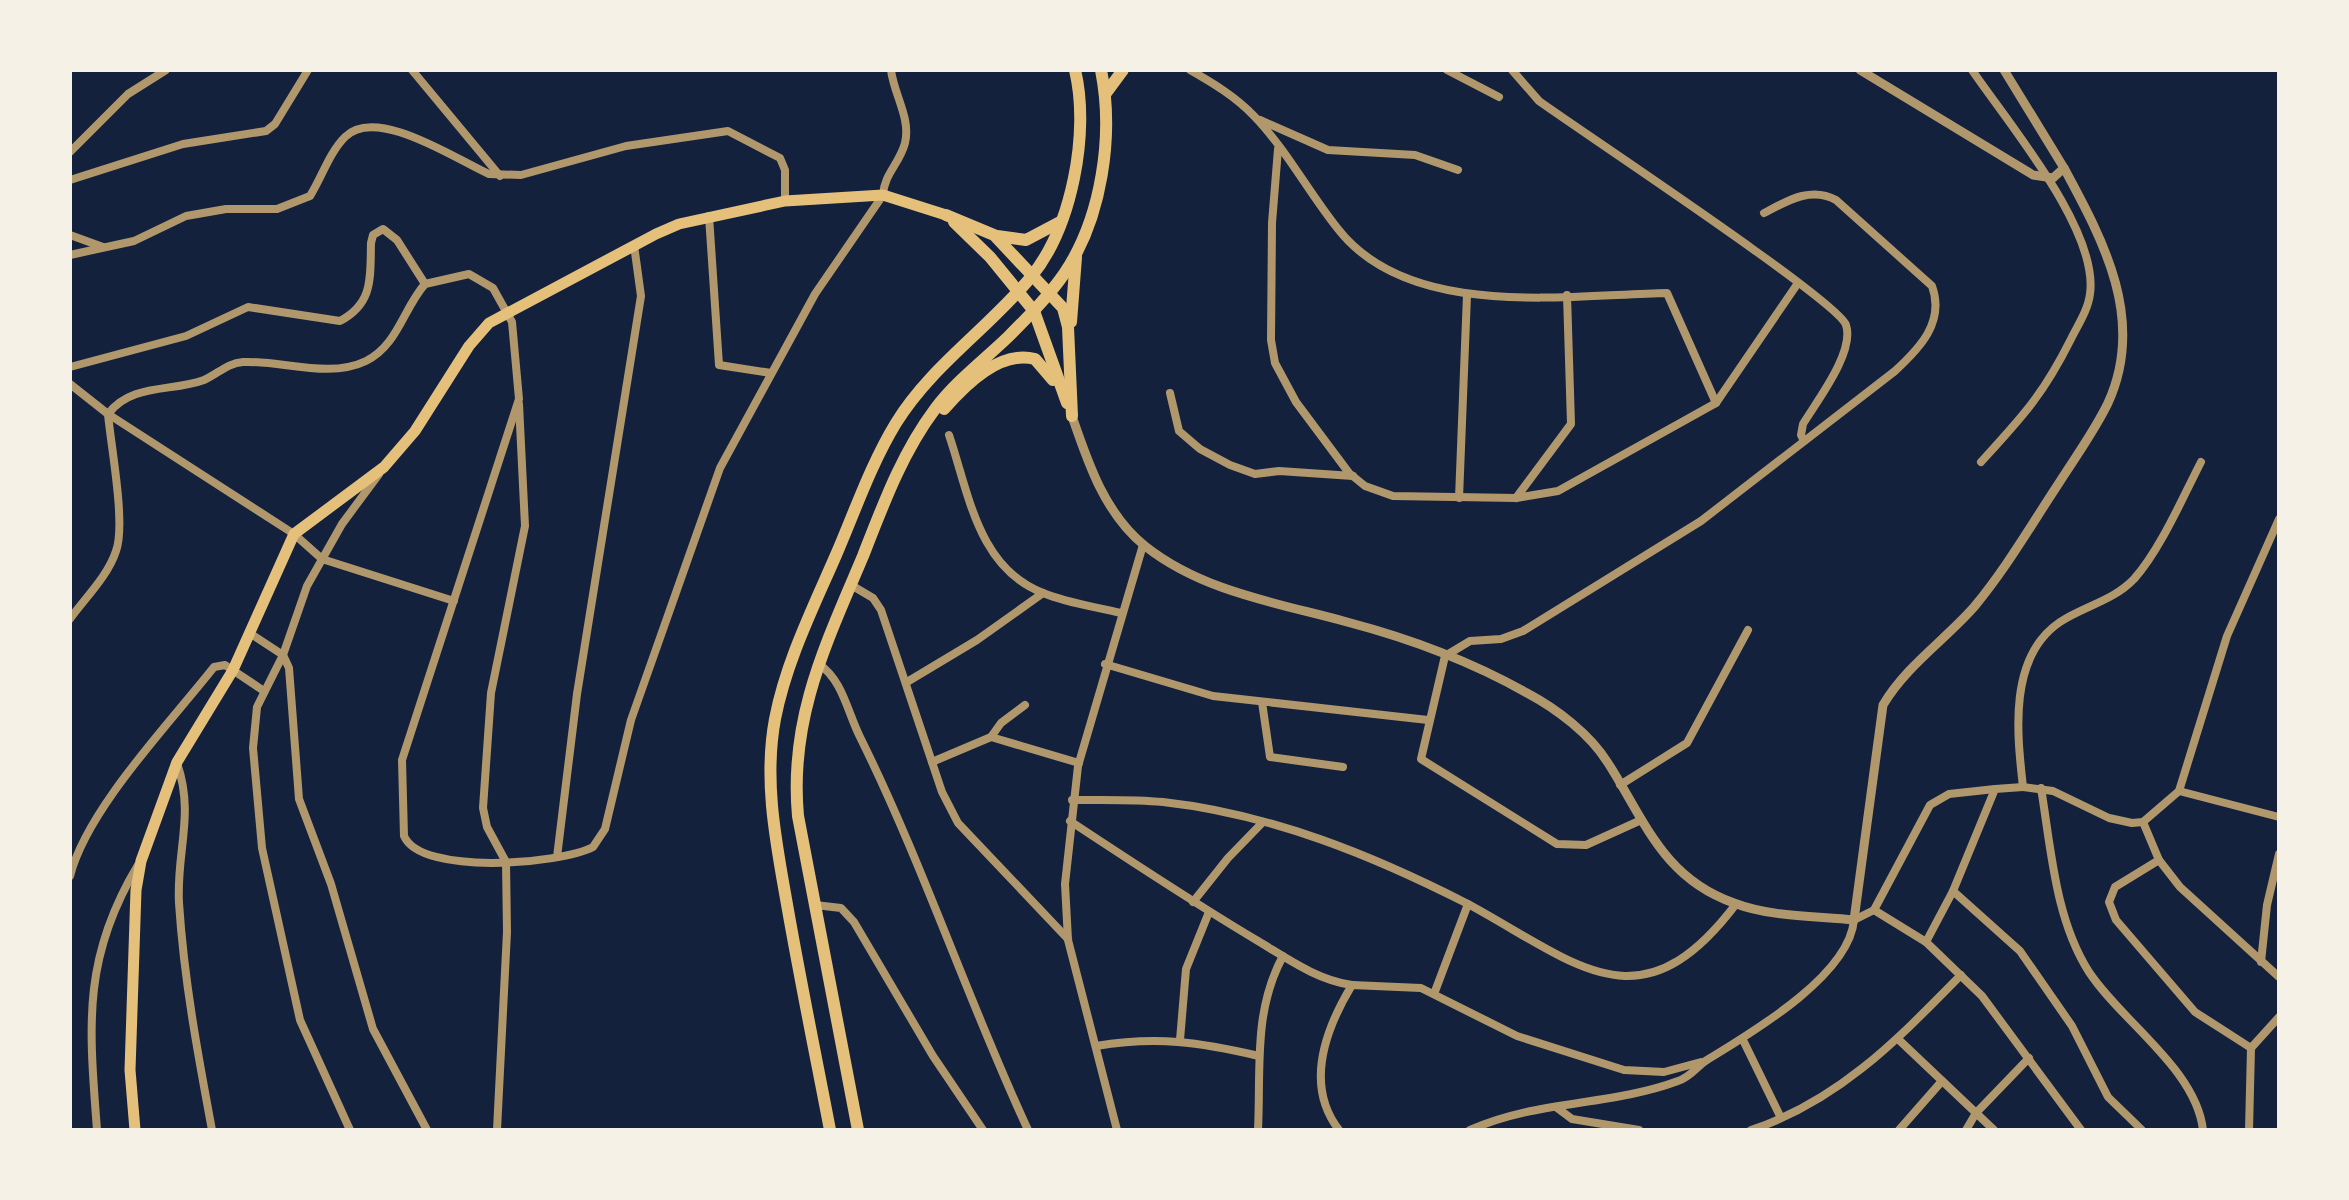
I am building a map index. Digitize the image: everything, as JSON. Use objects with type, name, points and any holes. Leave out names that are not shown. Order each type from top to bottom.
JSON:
[{"type":"main road","points":[[830,1130],[775,838],[770,776],[775,720],[798,644],[892,431],[921,389],[1032,276],[1060,222],[1073,182],[1081,132],[1075,70]]},
{"type":"main road","points":[[1069,342],[1077,251],[1104,155],[1106,93],[1101,70]]},
{"type":"main road","points":[[1106,93],[1123,70]]},
{"type":"main road","points":[[135,1130],[130,1070],[131,960],[141,861],[177,762],[233,670],[294,534],[384,467],[415,431],[479,333],[508,312],[679,224],[785,201],[883,195],[946,215],[994,235],[1026,240],[1060,222]]},
{"type":"main road","points":[[946,215],[990,257],[1034,311],[1072,416]]},
{"type":"main road","points":[[994,235],[1049,292],[1067,316],[1072,416]]},
{"type":"main road","points":[[858,1130],[798,816],[796,766],[804,706],[897,472],[915,440],[946,395],[1034,311],[1077,251]]},
{"type":"main road","points":[[915,440],[982,374],[1010,357],[1030,357],[1041,362],[1066,400]]},
{"type":"street","points":[[70,152],[128,94],[166,70]]},
{"type":"street","points":[[70,180],[183,144],[266,131],[275,124],[308,70]]},
{"type":"street","points":[[412,70],[500,176]]},
{"type":"street","points":[[519,399],[402,760],[404,836],[413,848],[436,858],[506,862],[557,857],[593,847],[605,829],[631,720],[711,489],[815,294],[883,195],[885,180],[903,149],[905,117],[891,70]]},
{"type":"street","points":[[1190,70],[1232,96],[1256,117],[1294,138],[1328,150],[1415,155],[1458,170]]},
{"type":"street","points":[[1447,70],[1499,97]]},
{"type":"street","points":[[1512,70],[1539,101],[1834,308],[1848,335],[1844,354],[1803,424],[1801,435],[1804,441]]},
{"type":"street","points":[[1972,70],[2082,239],[2089,262],[2090,294],[2045,390],[2027,415],[1981,462]]},
{"type":"street","points":[[1470,1130],[1502,1119],[1631,1095],[1678,1082],[1705,1061],[1743,1040],[1831,966],[1850,937],[1883,705],[1904,676],[1959,623],[1989,588],[2081,449],[2114,385],[2123,341],[2121,300],[2104,242],[2064,168],[2004,70]]},
{"type":"street","points":[[1862,71],[2046,180]]},
{"type":"street","points":[[1256,117],[1351,245],[1412,281],[1467,295],[1667,293],[1716,403]]},
{"type":"street","points":[[70,255],[146,237],[186,216],[226,209],[277,209],[302,201],[310,196],[346,136],[367,126],[407,135],[500,176],[521,175],[626,146],[721,130],[739,134],[780,158],[785,170],[785,201]]},
{"type":"street","points":[[1278,149],[1272,223],[1272,353],[1280,375],[1296,402],[1353,476],[1365,486],[1393,496],[1516,498],[1558,491],[1716,403],[1798,283]]},
{"type":"street","points":[[2046,180],[2064,168]]},
{"type":"street","points":[[1639,821],[1586,845],[1557,844],[1421,759],[1428,720],[1445,656],[1470,641],[1501,639],[1523,631],[1701,521],[1895,371],[1923,344],[1935,316],[1936,296],[1924,275],[1826,195],[1804,195],[1764,213]]},
{"type":"street","points":[[709,216],[719,365],[771,373]]},
{"type":"street","points":[[70,367],[186,336],[238,309],[254,307],[340,321],[366,300],[370,290],[371,243],[373,235],[383,229],[397,240],[425,284]]},
{"type":"street","points":[[70,235],[108,248]]},
{"type":"street","points":[[557,857],[577,694],[641,296],[634,245]]},
{"type":"street","points":[[108,414],[125,398],[192,384],[231,364],[344,368],[368,360],[390,342],[425,284],[469,274],[493,288],[508,312],[515,338],[525,526],[521,559],[491,693],[483,808],[487,827],[506,862],[507,932],[497,1130]]},
{"type":"street","points":[[1459,498],[1467,295]]},
{"type":"street","points":[[1516,498],[1571,424],[1567,295]]},
{"type":"street","points":[[70,384],[108,414],[294,534],[322,559],[454,601]]},
{"type":"street","points":[[1170,393],[1179,431],[1200,449],[1230,465],[1255,474],[1279,471],[1353,476]]},
{"type":"street","points":[[70,619],[102,576],[118,547],[119,521],[108,414]]},
{"type":"street","points":[[1072,416],[1100,489],[1143,545],[1177,566],[1237,594],[1351,623],[1445,656],[1528,693],[1555,711],[1594,745],[1639,821],[1672,863],[1716,896],[1736,904],[1854,920],[1874,910],[1930,805],[1949,794],[2041,788],[2109,818],[2143,822],[2179,791],[2221,651],[2279,519]]},
{"type":"street","points":[[949,435],[987,546],[1015,578],[1043,593],[1121,613]]},
{"type":"street","points":[[2023,787],[2019,726],[2022,684],[2031,657],[2061,622],[2109,598],[2136,576],[2201,462]]},
{"type":"street","points":[[350,1130],[300,1020],[271,897],[255,791],[255,718],[264,691],[283,655],[307,586],[342,524],[384,467]]},
{"type":"street","points":[[1117,1130],[1068,940],[1065,884],[1072,800],[1079,763],[1105,664],[1143,545]]},
{"type":"street","points":[[851,585],[873,598],[881,610],[950,808],[969,839],[1068,940]]},
{"type":"street","points":[[907,682],[977,640],[1043,593]]},
{"type":"street","points":[[1620,785],[1687,743],[1748,630]]},
{"type":"street","points":[[251,634],[283,655],[292,681],[295,780],[299,799],[331,884],[373,1029],[427,1130]]},
{"type":"street","points":[[70,876],[81,847],[122,783],[214,667],[220,664],[233,670],[264,691]]},
{"type":"street","points":[[819,664],[837,682],[898,811],[981,1027],[1028,1130]]},
{"type":"street","points":[[1105,664],[1213,696],[1428,720]]},
{"type":"street","points":[[1262,702],[1265,744],[1270,757],[1343,767]]},
{"type":"street","points":[[932,762],[991,737],[1001,723],[1025,705]]},
{"type":"street","points":[[991,737],[1079,763]]},
{"type":"street","points":[[177,762],[186,788],[187,820],[179,899],[188,1002],[212,1130]]},
{"type":"street","points":[[2041,788],[2062,905],[2083,961],[2101,988],[2191,1091],[2203,1130]]},
{"type":"street","points":[[1926,942],[1953,891],[1995,789]]},
{"type":"street","points":[[2179,791],[2279,817]]},
{"type":"street","points":[[1072,800],[1167,802],[1263,822],[1376,858],[1594,971],[1621,978],[1648,976],[1686,955],[1716,931],[1736,904]]},
{"type":"street","points":[[1070,821],[1209,912],[1324,979],[1352,985],[1408,985],[1434,994],[1517,1036],[1624,1070],[1664,1072],[1705,1061]]},
{"type":"street","points":[[1193,902],[1228,858],[1263,822]]},
{"type":"street","points":[[2143,822],[2159,860],[2195,902],[2279,977]]},
{"type":"street","points":[[2261,962],[2267,905],[2279,854]]},
{"type":"street","points":[[2159,860],[2115,887],[2109,902],[2111,910],[2195,1012],[2251,1048]]},
{"type":"street","points":[[97,1130],[93,984],[109,918],[141,861]]},
{"type":"street","points":[[1953,891],[2020,951],[2072,1026],[2108,1097],[2142,1130]]},
{"type":"street","points":[[1434,994],[1468,904]]},
{"type":"street","points":[[815,905],[841,908],[854,922],[933,1056],[983,1130]]},
{"type":"street","points":[[1874,910],[1926,942],[1982,996],[2081,1130]]},
{"type":"street","points":[[1180,1040],[1180,1007],[1186,969],[1209,912]]},
{"type":"street","points":[[1258,1130],[1259,1056],[1266,991],[1283,956]]},
{"type":"street","points":[[1751,1130],[1778,1120],[1844,1085],[1898,1039],[1961,975]]},
{"type":"street","points":[[1339,1130],[1323,1093],[1323,1053],[1333,1017],[1352,985]]},
{"type":"street","points":[[2249,1130],[2251,1048],[2279,1017]]},
{"type":"street","points":[[1096,1046],[1143,1039],[1180,1040],[1259,1056]]},
{"type":"street","points":[[1898,1039],[1994,1130]]},
{"type":"street","points":[[1743,1040],[1780,1130]]},
{"type":"street","points":[[1966,1130],[1976,1113],[2029,1058]]},
{"type":"street","points":[[1899,1130],[1942,1081]]},
{"type":"street","points":[[1556,1107],[1572,1119],[1639,1130]]},
{"type":"street","points":[[1502,1119],[1504,1130]]}]
